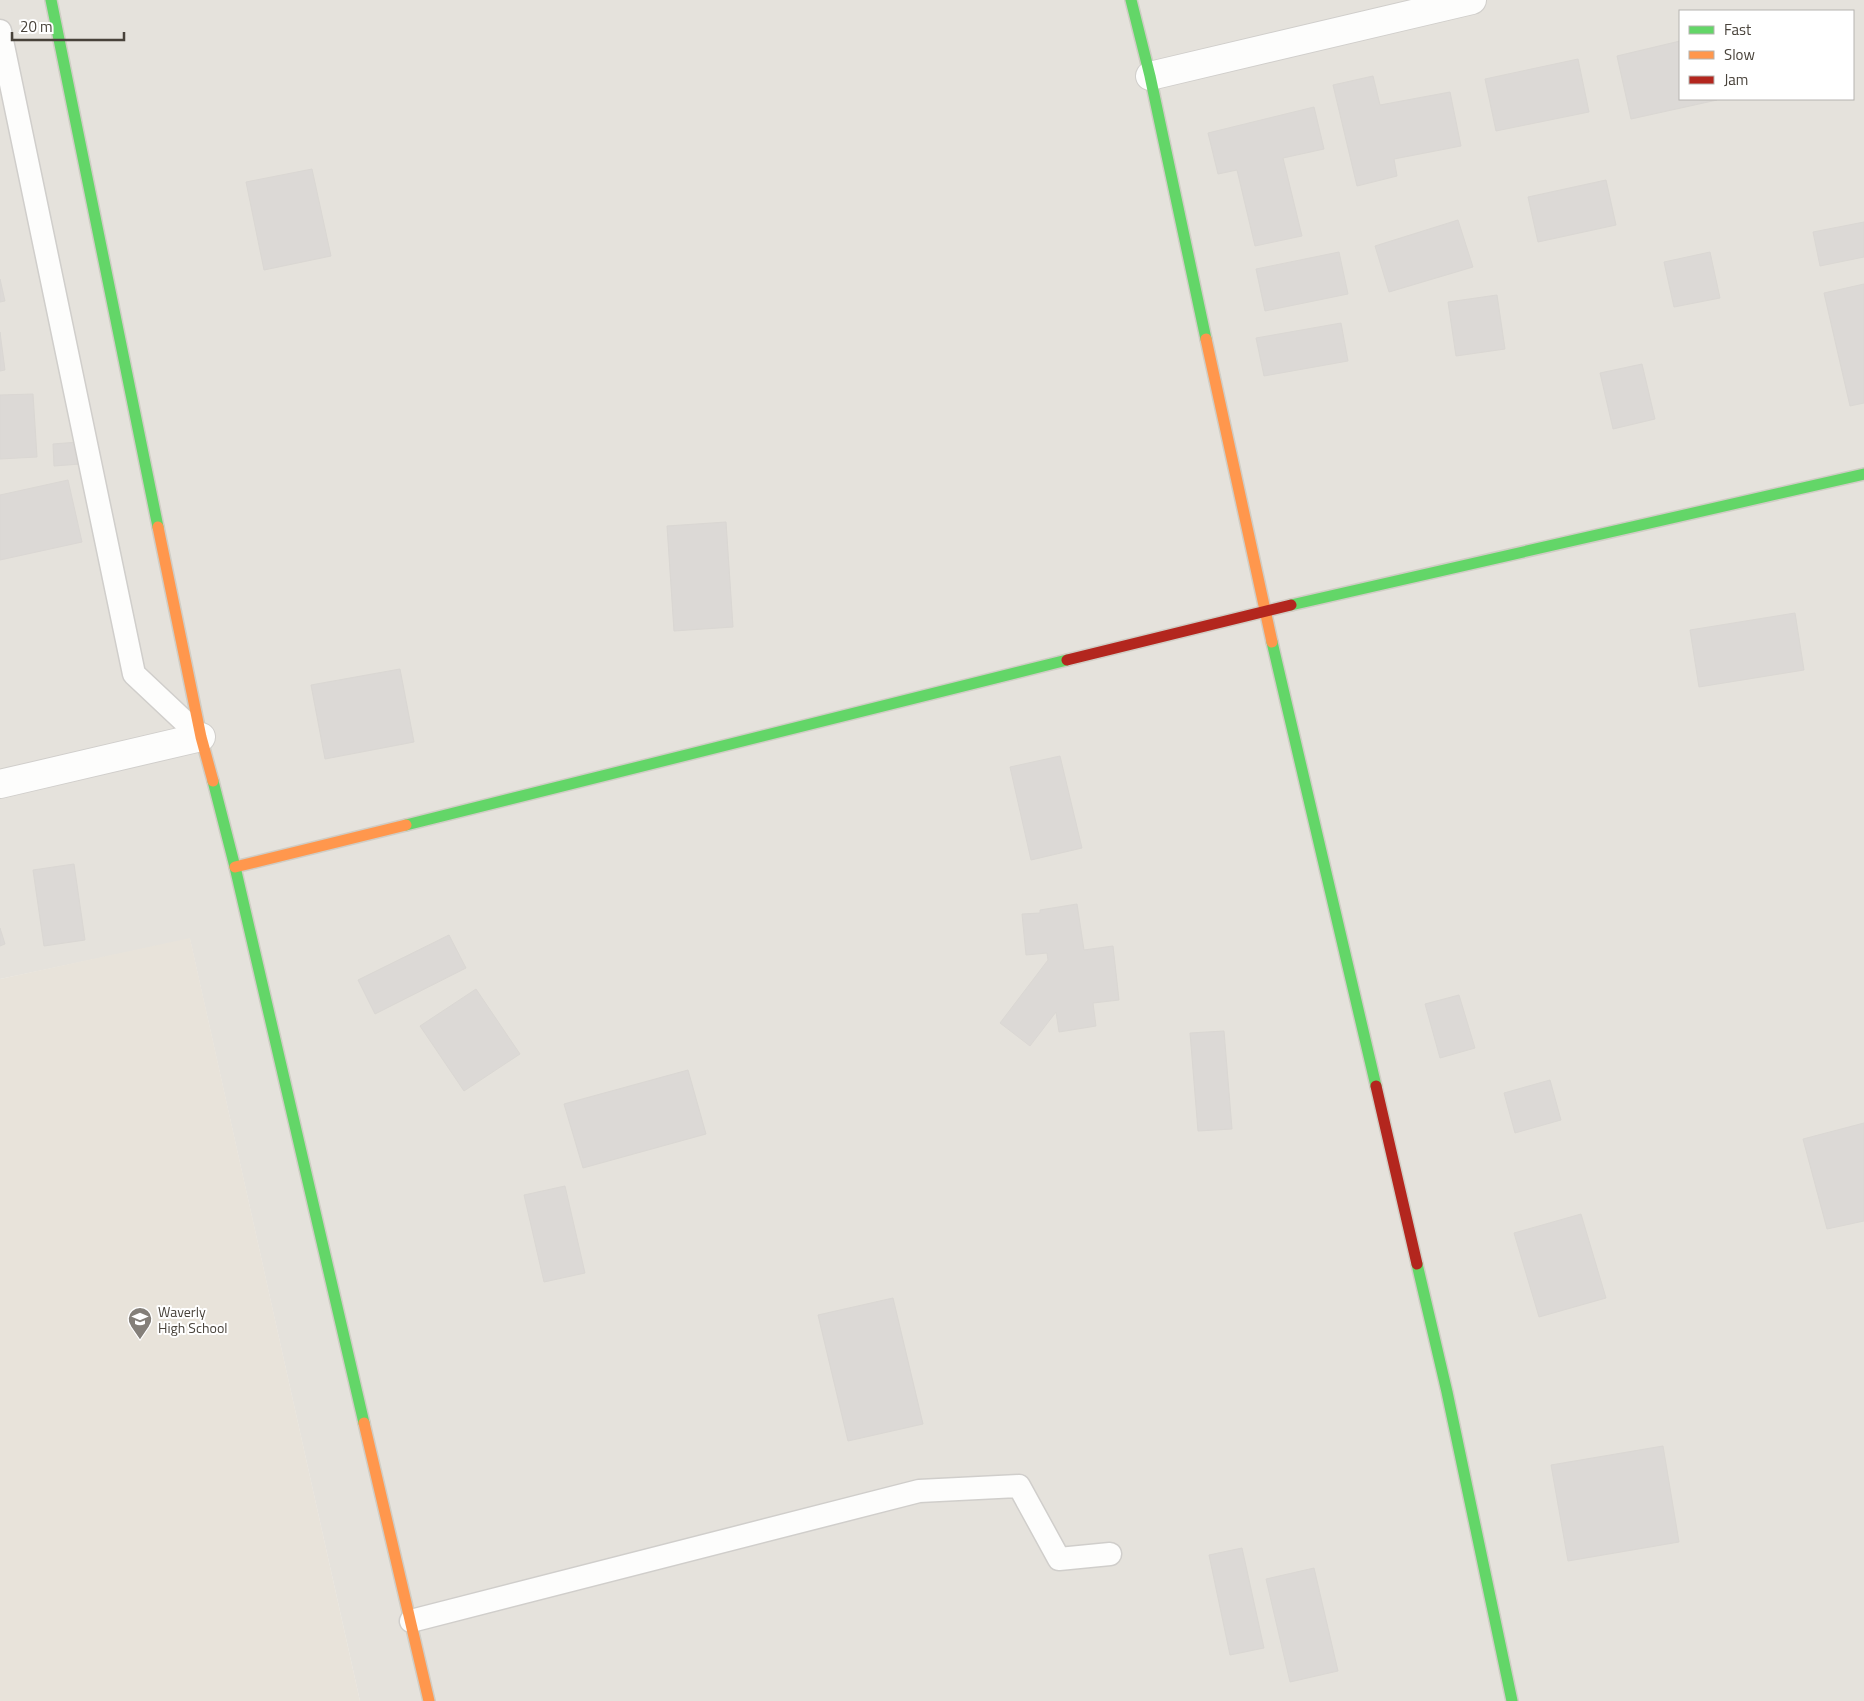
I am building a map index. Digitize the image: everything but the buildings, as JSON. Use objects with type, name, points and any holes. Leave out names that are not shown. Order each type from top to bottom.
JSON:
[{"type":"street","points":[[51,0],[201,737],[235,867],[430,1701]]},
{"type":"street","points":[[1131,0],[1150,76],[1265,611],[1447,1392],[1512,1701]]},
{"type":"street","points":[[1150,76],[1472,0]]},
{"type":"street","points":[[235,867],[1265,611],[1864,474]]},
{"type":"street","points":[[0,784],[201,737]]},
{"type":"lane","points":[[0,31],[134,674],[201,737]]},
{"type":"lane","points":[[411,1621],[919,1491],[1018,1486],[1059,1559],[1110,1554]]},
{"type":"shaded area","points":[[0,0],[1864,0],[1864,1701],[360,1701],[190,939],[0,979]]},
{"type":"shaded area","name":"Waverly High School","points":[[190,938],[360,1701],[0,1701],[0,979]]},
{"type":"traffic: fast","points":[[51,0],[158,527]]},
{"type":"traffic: fast","points":[[1131,0],[1150,76],[1206,339]]},
{"type":"traffic: fast","points":[[1291,605],[1864,474]]},
{"type":"traffic: fast","points":[[1272,642],[1376,1086]]},
{"type":"traffic: fast","points":[[406,825],[1067,660]]},
{"type":"traffic: fast","points":[[213,781],[235,867],[364,1423]]},
{"type":"traffic: fast","points":[[1417,1264],[1447,1392],[1512,1701]]},
{"type":"traffic: slow","points":[[1206,339],[1272,642]]},
{"type":"traffic: slow","points":[[158,527],[201,737],[213,781]]},
{"type":"traffic: slow","points":[[235,867],[406,825]]},
{"type":"traffic: slow","points":[[364,1423],[429,1701]]},
{"type":"traffic: jam","points":[[1067,660],[1291,605]]},
{"type":"traffic: jam","points":[[1376,1086],[1417,1264]]},
{"type":"place","name":"Waverly High School","points":[[140,1340]]}]
